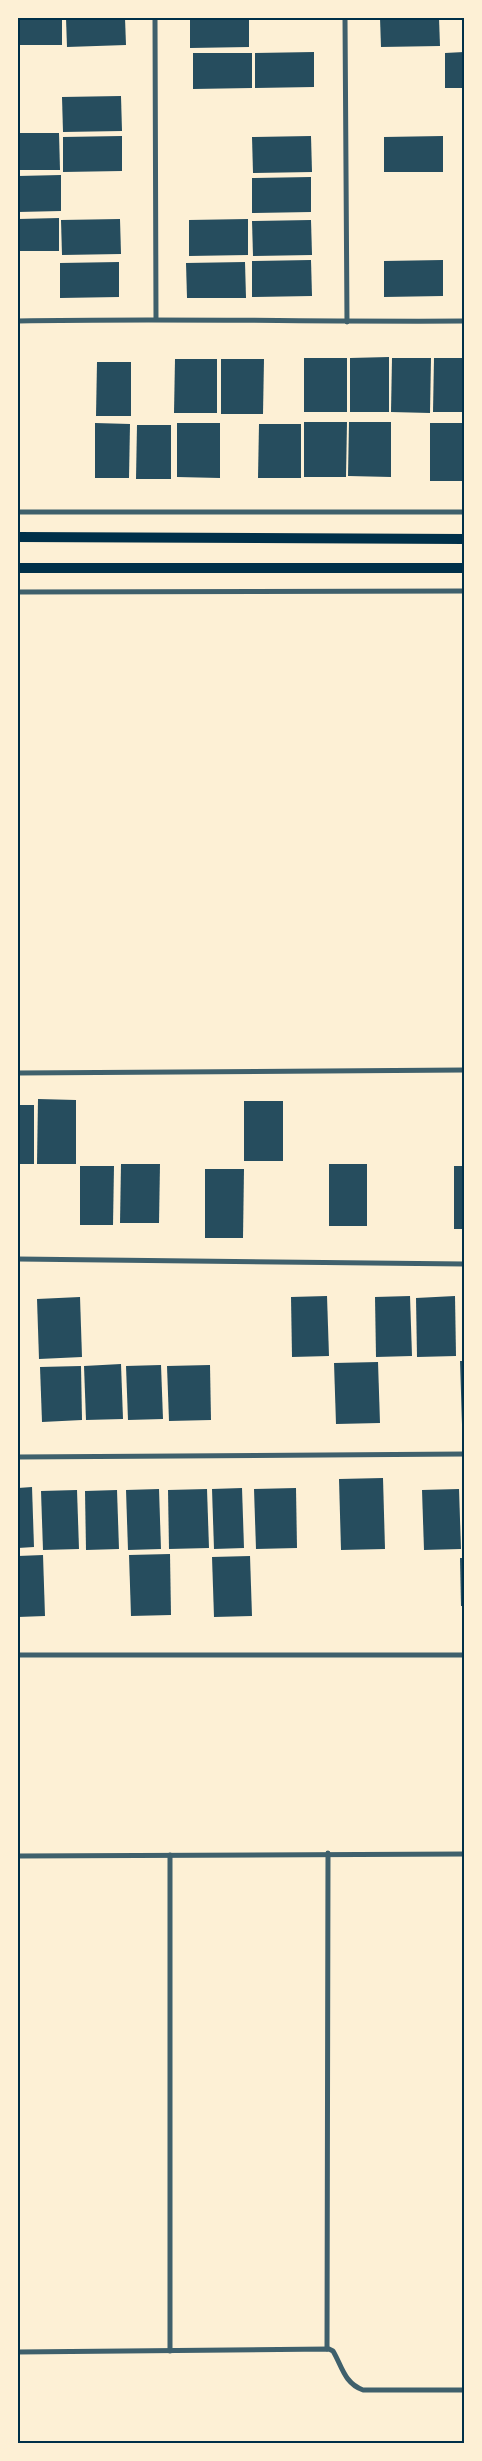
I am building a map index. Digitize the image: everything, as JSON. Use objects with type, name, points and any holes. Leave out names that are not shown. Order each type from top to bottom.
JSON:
[{"type":"main road","points":[[18,537],[464,539]]},
{"type":"main road","points":[[18,568],[464,568]]},
{"type":"street","points":[[155,18],[156,319]]},
{"type":"street","points":[[346,18],[347,322]]},
{"type":"street","points":[[18,321],[156,319],[347,322],[464,320]]},
{"type":"street","points":[[18,512],[464,512]]},
{"type":"street","points":[[18,592],[464,591]]},
{"type":"street","points":[[18,1073],[464,1070]]},
{"type":"street","points":[[18,1259],[464,1264]]},
{"type":"street","points":[[18,1457],[464,1454]]},
{"type":"street","points":[[18,1655],[464,1655]]},
{"type":"street","points":[[327,2349],[328,1853]]},
{"type":"street","points":[[18,1856],[328,1853],[464,1854]]},
{"type":"street","points":[[170,1855],[170,2351]]},
{"type":"street","points":[[18,2352],[327,2349],[332,2351],[351,2383],[363,2390],[464,2390]]},
{"type":"building","points":[[18,18],[62,18],[62,45],[18,45]]},
{"type":"building","points":[[66,18],[125,18],[126,45],[67,47]]},
{"type":"building","points":[[190,18],[249,18],[249,47],[190,48]]},
{"type":"building","points":[[380,18],[439,18],[440,46],[381,47]]},
{"type":"building","points":[[314,52],[314,87],[255,88],[255,53]]},
{"type":"building","points":[[464,52],[464,88],[445,88],[445,53]]},
{"type":"building","points":[[193,53],[252,53],[252,88],[193,89]]},
{"type":"building","points":[[121,96],[122,131],[63,132],[62,97]]},
{"type":"building","points":[[18,133],[59,133],[60,170],[18,170]]},
{"type":"building","points":[[122,136],[122,171],[63,172],[63,137]]},
{"type":"building","points":[[311,136],[312,172],[253,173],[252,137]]},
{"type":"building","points":[[443,136],[443,172],[384,172],[384,137]]},
{"type":"building","points":[[61,175],[61,211],[18,212],[18,176]]},
{"type":"building","points":[[311,177],[311,212],[252,213],[252,178]]},
{"type":"building","points":[[59,218],[59,251],[18,251],[18,219]]},
{"type":"building","points":[[120,219],[121,254],[62,255],[61,220]]},
{"type":"building","points":[[248,219],[248,255],[189,256],[189,220]]},
{"type":"building","points":[[311,220],[312,255],[253,256],[252,221]]},
{"type":"building","points":[[311,260],[312,296],[252,297],[252,261]]},
{"type":"building","points":[[443,260],[443,296],[384,297],[384,261]]},
{"type":"building","points":[[119,262],[119,297],[60,298],[60,263]]},
{"type":"building","points":[[245,262],[246,298],[187,298],[186,263]]},
{"type":"building","points":[[389,357],[389,412],[350,412],[350,358]]},
{"type":"building","points":[[304,358],[347,358],[347,412],[304,412]]},
{"type":"building","points":[[392,358],[431,358],[430,413],[391,412]]},
{"type":"building","points":[[434,358],[464,358],[464,412],[433,412]]},
{"type":"building","points":[[175,359],[217,359],[217,413],[174,413]]},
{"type":"building","points":[[221,359],[264,359],[263,414],[221,414]]},
{"type":"building","points":[[97,362],[131,362],[131,416],[96,416]]},
{"type":"building","points":[[304,422],[347,422],[346,477],[304,477]]},
{"type":"building","points":[[349,422],[391,422],[391,477],[348,476]]},
{"type":"building","points":[[95,423],[130,424],[129,478],[95,478]]},
{"type":"building","points":[[177,423],[220,423],[220,478],[177,477]]},
{"type":"building","points":[[430,423],[464,423],[464,481],[430,481]]},
{"type":"building","points":[[259,424],[301,424],[301,478],[258,478]]},
{"type":"building","points":[[137,425],[171,425],[171,479],[136,479]]},
{"type":"building","points":[[38,1099],[76,1100],[76,1164],[37,1164]]},
{"type":"building","points":[[244,1101],[283,1101],[283,1161],[244,1161]]},
{"type":"building","points":[[18,1105],[34,1105],[34,1164],[18,1164]]},
{"type":"building","points":[[121,1164],[160,1164],[159,1223],[120,1223]]},
{"type":"building","points":[[329,1164],[367,1164],[367,1226],[329,1226]]},
{"type":"building","points":[[80,1166],[114,1166],[113,1225],[80,1225]]},
{"type":"building","points":[[454,1166],[464,1166],[464,1229],[454,1229]]},
{"type":"building","points":[[205,1169],[244,1169],[243,1238],[205,1238]]},
{"type":"building","points":[[327,1296],[329,1356],[292,1357],[291,1297]]},
{"type":"building","points":[[410,1296],[412,1356],[376,1357],[375,1297]]},
{"type":"building","points":[[455,1296],[456,1356],[417,1357],[416,1298]]},
{"type":"building","points":[[80,1297],[82,1357],[39,1359],[37,1299]]},
{"type":"building","points":[[460,1361],[464,1361],[464,1425],[462,1425]]},
{"type":"building","points":[[378,1362],[380,1423],[336,1424],[334,1363]]},
{"type":"building","points":[[121,1364],[123,1419],[86,1420],[84,1366]]},
{"type":"building","points":[[161,1365],[163,1419],[128,1420],[126,1366]]},
{"type":"building","points":[[210,1365],[211,1420],[169,1421],[167,1366]]},
{"type":"building","points":[[81,1366],[82,1420],[42,1422],[40,1367]]},
{"type":"building","points":[[383,1478],[385,1549],[341,1550],[339,1479]]},
{"type":"building","points":[[32,1487],[34,1547],[18,1548],[18,1488]]},
{"type":"building","points":[[242,1488],[244,1548],[214,1549],[212,1489]]},
{"type":"building","points":[[296,1488],[297,1548],[256,1549],[254,1489]]},
{"type":"building","points":[[159,1489],[161,1549],[128,1550],[126,1490]]},
{"type":"building","points":[[207,1489],[209,1548],[169,1549],[168,1490]]},
{"type":"building","points":[[459,1489],[461,1549],[424,1550],[422,1490]]},
{"type":"building","points":[[77,1490],[79,1549],[43,1550],[41,1491]]},
{"type":"building","points":[[117,1490],[119,1549],[86,1550],[85,1491]]},
{"type":"building","points":[[170,1554],[171,1615],[131,1616],[129,1555]]},
{"type":"building","points":[[43,1555],[45,1616],[18,1617],[18,1556]]},
{"type":"building","points":[[250,1556],[252,1616],[214,1617],[212,1557]]},
{"type":"building","points":[[460,1558],[464,1558],[464,1606],[461,1606]]}]
